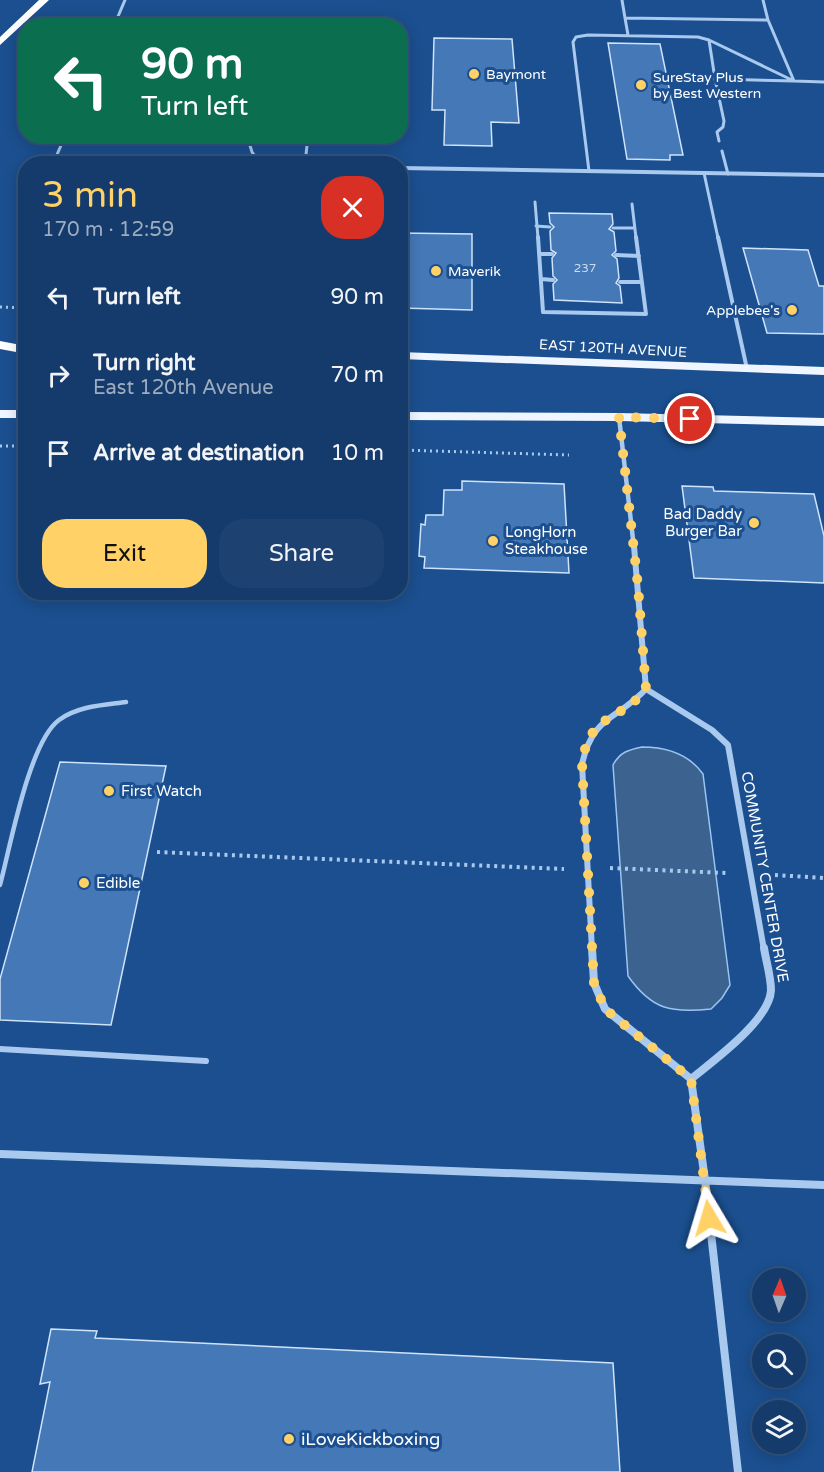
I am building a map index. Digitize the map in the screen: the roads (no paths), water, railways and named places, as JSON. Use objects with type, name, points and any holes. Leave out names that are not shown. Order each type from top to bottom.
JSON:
[{"type":"highway","points":[[25,18],[44,0]]},
{"type":"highway","points":[[0,42],[18,25]]},
{"type":"highway","points":[[0,346],[18,348]]},
{"type":"main road","name":"EAST 120TH AVENUE","points":[[408,356],[824,370]]},
{"type":"main road","points":[[0,414],[18,414]]},
{"type":"main road","points":[[408,416],[619,417],[824,422]]},
{"type":"street","points":[[408,168],[824,175]]},
{"type":"street","points":[[619,417],[638,586],[646,689],[635,703],[596,726],[584,745],[582,764],[594,983],[605,1009],[691,1079],[705,1180],[738,1472]]},
{"type":"street","name":"COMMUNITY CENTER DRIVE","points":[[646,689],[712,730],[728,745],[771,991],[766,1007],[750,1029],[691,1079]]},
{"type":"street","points":[[0,1154],[824,1185]]},
{"type":"lane","points":[[117,18],[124,0]]},
{"type":"lane","points":[[622,0],[628,36]]},
{"type":"lane","points":[[763,0],[768,20],[794,81]]},
{"type":"lane","points":[[625,18],[768,20]]},
{"type":"lane","points":[[590,171],[573,42],[576,37],[588,34],[683,36],[709,40],[794,81]]},
{"type":"lane","points":[[709,40],[724,121],[723,128],[717,132],[718,141]]},
{"type":"lane","points":[[715,79],[824,82]]},
{"type":"lane","points":[[722,151],[728,174]]},
{"type":"lane","points":[[704,173],[747,369]]},
{"type":"lane","points":[[535,202],[543,312],[646,314],[632,204]]},
{"type":"lane","points":[[537,226],[550,226]]},
{"type":"lane","points":[[613,228],[634,228]]},
{"type":"lane","points":[[539,254],[552,254]]},
{"type":"lane","points":[[616,255],[639,256]]},
{"type":"lane","points":[[541,279],[553,280]]},
{"type":"lane","points":[[620,282],[642,282]]},
{"type":"lane","points":[[0,885],[36,759],[52,726],[80,711],[126,702]]},
{"type":"lane","points":[[0,1049],[206,1060]]},
{"type":"water","points":[[642,747],[660,748],[683,756],[703,774],[730,985],[711,1009],[685,1010],[664,1007],[645,996],[628,976],[613,765],[625,752]]},
{"type":"place","name":"Baymont","points":[[474,74]]},
{"type":"place","name":"SureStay Plus by Best Western","points":[[641,85]]},
{"type":"place","name":"Maverik","points":[[436,271]]},
{"type":"place","name":"Applebee's","points":[[792,310]]},
{"type":"place","name":"Bad Daddy Burger Bar","points":[[754,523]]},
{"type":"place","name":"LongHorn Steakhouse","points":[[493,541]]},
{"type":"place","name":"First Watch","points":[[109,791]]},
{"type":"place","name":"Edible","points":[[84,883]]},
{"type":"place","name":"iLoveKickboxing","points":[[289,1439]]}]
